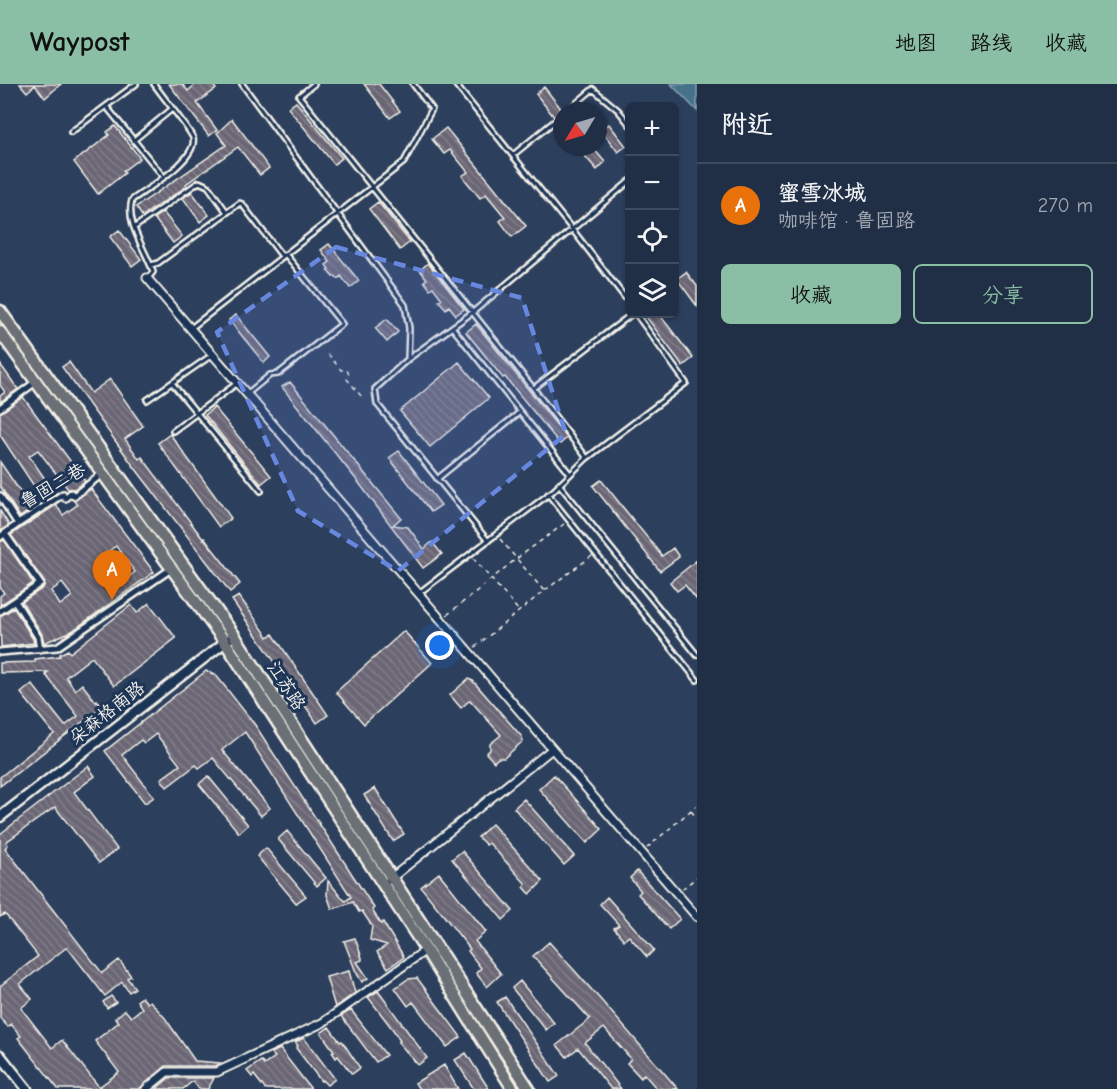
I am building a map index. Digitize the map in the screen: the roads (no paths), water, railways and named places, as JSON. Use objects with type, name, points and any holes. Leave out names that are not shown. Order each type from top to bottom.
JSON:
[{"type":"highway","name":"江苏路","points":[[0,311],[229,638],[392,878],[529,1089]]},
{"type":"highway","name":"江苏路","points":[[0,332],[173,568],[229,638],[513,1089]]},
{"type":"street","points":[[147,278],[697,917]]},
{"type":"street","points":[[0,408],[37,381]]},
{"type":"street","name":"鲁固二巷","points":[[15,601],[40,584],[4,536],[63,494],[65,498],[71,493],[74,496],[103,473]]},
{"type":"street","name":"鲁固二巷","points":[[0,496],[18,524]]},
{"type":"street","points":[[0,652],[57,647],[173,568]]},
{"type":"street","points":[[0,611],[15,601],[38,637],[40,649]]},
{"type":"street","name":"朵森格南路","points":[[0,817],[229,638]]},
{"type":"street","points":[[383,885],[552,749]]},
{"type":"street","points":[[146,1089],[167,1072],[217,1072],[322,1023],[426,950]]},
{"type":"street","points":[[0,1055],[27,1089]]},
{"type":"lane","points":[[71,132],[136,84]]},
{"type":"lane","points":[[147,278],[153,272],[135,227],[130,208],[132,200],[185,160],[192,150],[193,137],[154,84]]},
{"type":"lane","points":[[242,84],[405,305],[409,328],[408,359]]},
{"type":"lane","points":[[314,84],[299,96],[534,388],[587,458]]},
{"type":"lane","points":[[191,328],[404,162],[432,109],[413,84]]},
{"type":"lane","points":[[455,84],[625,298]]},
{"type":"lane","points":[[578,102],[593,89],[625,118]]},
{"type":"lane","points":[[106,106],[163,176]]},
{"type":"lane","points":[[134,140],[172,109]]},
{"type":"lane","points":[[513,155],[553,122]]},
{"type":"lane","points":[[135,227],[199,182],[208,186],[226,211]]},
{"type":"lane","points":[[488,541],[377,404],[375,389],[408,359],[472,312],[625,185]]},
{"type":"lane","points":[[151,265],[158,263],[237,203],[242,204],[281,255],[286,255],[342,324],[278,374],[270,375],[248,393]]},
{"type":"lane","points":[[534,388],[629,318]]},
{"type":"lane","points":[[419,593],[471,555],[548,494],[587,458],[686,383],[637,318]]},
{"type":"lane","points":[[452,327],[570,474]]},
{"type":"lane","points":[[147,400],[214,354]]},
{"type":"lane","points":[[173,431],[238,382]]},
{"type":"lane","points":[[172,383],[261,491]]},
{"type":"lane","points":[[437,479],[520,412]]},
{"type":"lane","points":[[559,484],[697,655]]},
{"type":"lane","points":[[548,494],[697,680]]},
{"type":"water","points":[[671,84],[697,84],[697,111]]},
{"type":"place","name":"蜜雪冰城","points":[[112,600]]}]
